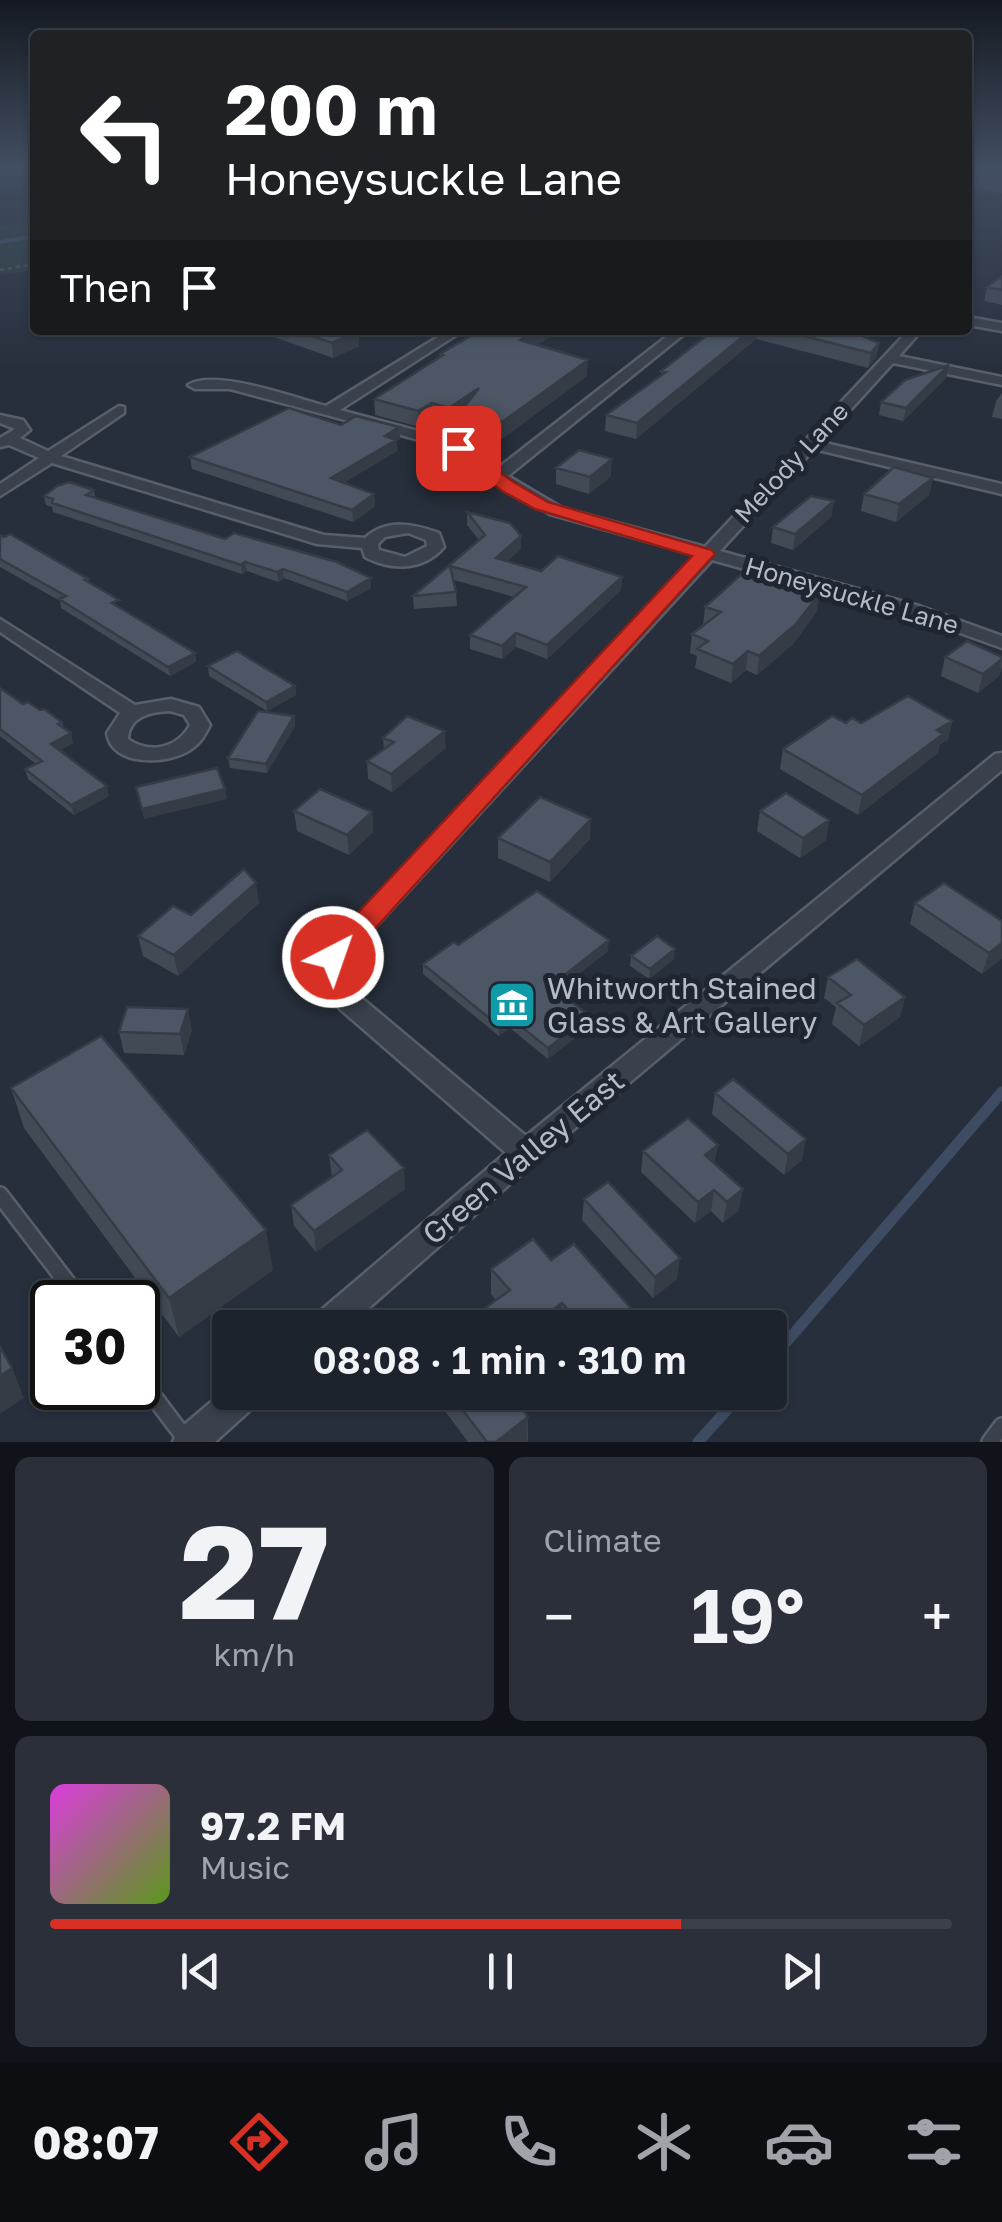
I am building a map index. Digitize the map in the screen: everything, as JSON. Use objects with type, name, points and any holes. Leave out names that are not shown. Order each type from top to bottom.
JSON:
[{"type":"street","points":[[972,321],[1002,327]]},
{"type":"street","points":[[329,411],[450,335]]},
{"type":"street","points":[[496,477],[677,335]]},
{"type":"street","name":"Melody Lane","points":[[526,1153],[349,1002],[326,974],[346,940],[911,335]]},
{"type":"street","points":[[889,358],[1002,381]]},
{"type":"street","name":"Honeysuckle Lane","points":[[195,385],[230,385],[451,445],[526,498],[556,511],[913,610],[1002,642]]},
{"type":"street","points":[[0,491],[119,410]]},
{"type":"street","points":[[0,419],[22,426],[20,434],[6,442]]},
{"type":"street","points":[[6,442],[323,540],[369,543]]},
{"type":"street","points":[[808,444],[1002,489]]},
{"type":"street","points":[[0,624],[133,713]]},
{"type":"street","name":"Green Valley East","points":[[344,1310],[526,1153],[1002,759]]},
{"type":"street","points":[[189,1442],[227,1410]]},
{"type":"lane","points":[[0,1195],[65,1280]]},
{"type":"lane","points":[[160,1404],[189,1442]]},
{"type":"lane","points":[[990,1442],[1002,1426]]},
{"type":"path","points":[[0,270],[30,265]]},
{"type":"shaded area","points":[[0,234],[30,234],[30,271],[0,275]]},
{"type":"building","points":[[1002,276],[1002,290],[987,287]]},
{"type":"building","points":[[309,335],[350,335],[332,343]]},
{"type":"building","points":[[472,335],[528,335],[520,340],[588,360],[502,422],[461,411],[479,388],[449,408],[432,403],[418,411],[374,399],[443,355],[440,354]]},
{"type":"building","points":[[708,335],[745,335],[637,423],[606,415],[666,372],[661,371]]},
{"type":"building","points":[[800,335],[860,335],[879,343],[871,353]]},
{"type":"building","points":[[949,365],[906,408],[881,402],[905,380]]},
{"type":"building","points":[[289,408],[341,425],[356,416],[399,427],[385,436],[396,440],[331,478],[374,494],[352,510],[190,457]]},
{"type":"building","points":[[579,450],[612,459],[590,477],[556,468]]},
{"type":"building","points":[[894,467],[933,478],[899,504],[864,494]]},
{"type":"building","points":[[69,482],[94,490],[86,495],[225,539],[234,533],[337,562],[371,578],[347,592],[283,569],[277,572],[245,562],[241,565],[52,503],[53,499],[44,496]]},
{"type":"building","points":[[811,496],[834,501],[795,534],[773,527]]},
{"type":"building","points":[[467,512],[510,523],[521,536],[496,558],[541,571],[558,556],[622,577],[547,645],[516,633],[502,646],[470,635],[526,587],[450,566],[456,592],[413,596],[485,535]]},
{"type":"building","points":[[10,534],[88,579],[85,580],[119,600],[112,603],[195,653],[168,667],[59,599],[66,596],[0,559],[0,535]]},
{"type":"building","points":[[745,571],[820,593],[796,624],[759,656],[748,651],[733,664],[697,649],[708,641],[692,634],[721,612],[705,607]]},
{"type":"building","points":[[967,641],[1002,659],[983,674],[945,657]]},
{"type":"building","points":[[237,651],[295,686],[266,702],[208,666]]},
{"type":"building","points":[[0,688],[62,722],[58,724],[71,733],[51,744],[107,786],[71,805],[25,769],[42,761],[0,729]]},
{"type":"building","points":[[908,696],[952,721],[937,730],[943,734],[862,795],[783,749],[832,716],[846,723],[852,718],[861,723]]},
{"type":"building","points":[[258,711],[294,716],[266,764],[228,758]]},
{"type":"building","points":[[407,716],[445,731],[391,774],[367,761],[394,742],[383,738]]},
{"type":"building","points":[[217,768],[225,789],[142,809],[136,787]]},
{"type":"building","points":[[320,789],[372,812],[347,835],[294,811]]},
{"type":"building","points":[[786,793],[829,820],[803,838],[760,811]]},
{"type":"building","points":[[540,797],[591,819],[550,862],[498,838]]},
{"type":"building","points":[[244,869],[256,883],[174,955],[138,936],[173,906],[191,915]]},
{"type":"building","points":[[944,883],[1002,921],[1002,943],[989,953],[915,903]]},
{"type":"building","points":[[537,891],[609,940],[551,986],[590,1016],[548,1048],[510,1018],[499,1026],[423,964]]},
{"type":"building","points":[[657,936],[675,949],[650,969],[631,956]]},
{"type":"building","points":[[857,959],[905,997],[864,1025],[837,1003],[851,995],[828,977]]},
{"type":"building","points":[[127,1007],[188,1009],[180,1034],[119,1032]]},
{"type":"building","points":[[101,1036],[266,1230],[169,1298],[160,1280],[155,1280],[11,1088]]},
{"type":"building","points":[[733,1079],[806,1139],[788,1154],[715,1093]]},
{"type":"building","points":[[688,1118],[718,1145],[705,1155],[743,1189],[727,1202],[714,1190],[698,1202],[643,1151]]},
{"type":"building","points":[[367,1130],[404,1168],[314,1231],[291,1205],[342,1170],[329,1155]]},
{"type":"building","points":[[608,1182],[680,1258],[655,1277],[584,1199]]},
{"type":"building","points":[[533,1239],[551,1260],[574,1244],[632,1310],[568,1310],[562,1303],[553,1310],[483,1310],[510,1290],[491,1269]]},
{"type":"building","points":[[0,1347],[12,1368],[0,1376]]},
{"type":"building","points":[[463,1410],[523,1410],[528,1417],[496,1442],[487,1442]]},
{"type":"waterway","points":[[0,242],[30,237]]},
{"type":"waterway","points":[[787,1341],[1002,1092]]},
{"type":"waterway","points":[[698,1442],[727,1410]]},
{"type":"place","name":"Whitworth Stained Glass & Art Gallery","points":[[512,1005]]},
{"type":"route","points":[[333,957],[705,554],[542,506],[508,487],[458,448]]}]
